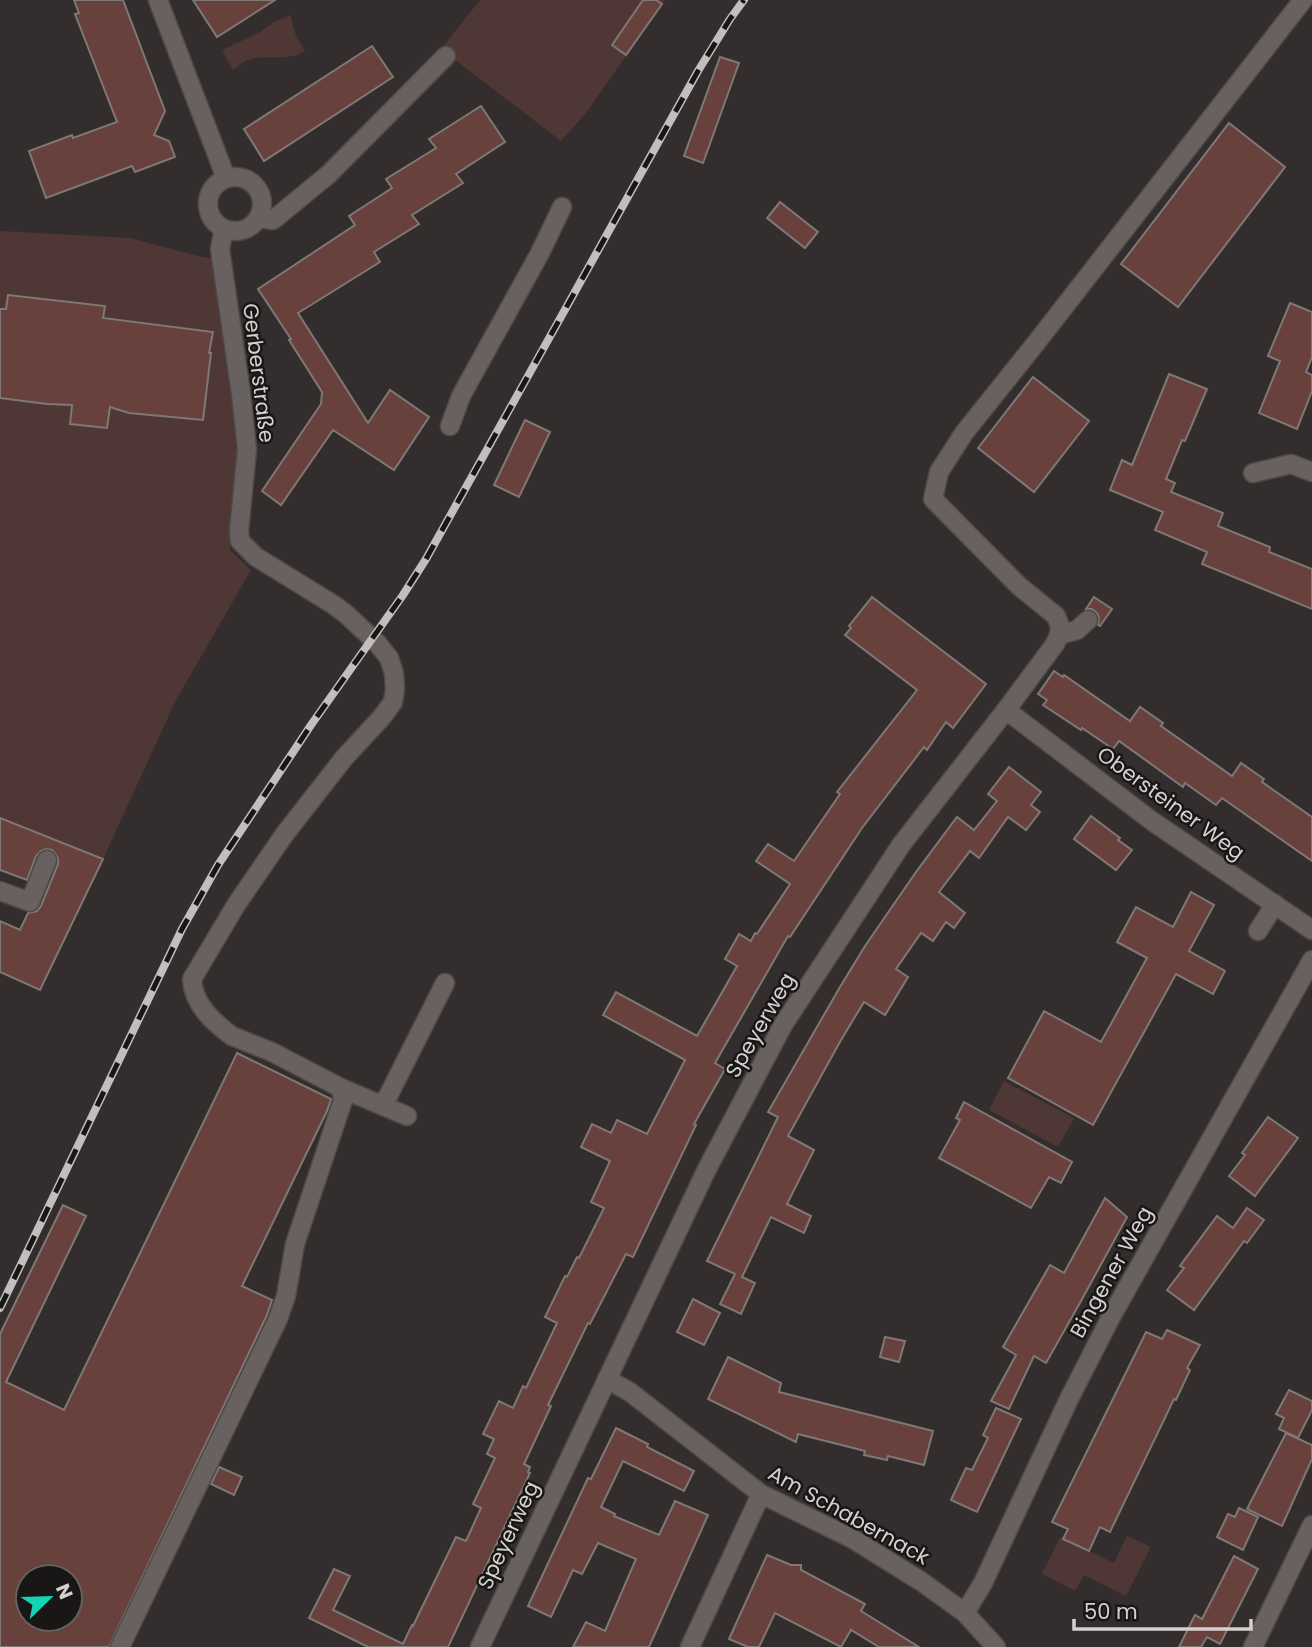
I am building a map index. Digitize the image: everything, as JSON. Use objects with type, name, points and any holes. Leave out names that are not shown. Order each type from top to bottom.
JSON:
[{"type":"street","points":[[158,0],[226,178]]},
{"type":"street","points":[[1088,620],[1077,630],[1059,635],[1060,626],[1056,616],[1019,586],[933,499],[939,472],[964,433],[1303,0]]},
{"type":"street","points":[[260,218],[273,220],[329,174],[446,56]]},
{"type":"street","points":[[236,176],[247,179],[258,189],[262,198],[260,218],[241,231],[224,229],[215,223],[209,214],[208,201],[211,191],[226,178],[236,176]]},
{"type":"street","points":[[450,426],[461,396],[540,253],[562,207]]},
{"type":"street","name":"Gerberstraße","points":[[224,229],[220,249],[247,449],[240,541],[256,557],[334,605],[379,644],[389,658],[395,689],[393,702],[382,717],[344,758],[284,835],[242,895],[191,979],[192,991],[210,1017],[232,1036],[272,1052],[341,1088]]},
{"type":"street","points":[[1253,473],[1291,464],[1312,472]]},
{"type":"street","name":"Speyerweg","points":[[480,1647],[707,1169],[783,1025],[901,845],[1006,710],[1059,635]]},
{"type":"street","name":"Obersteiner Weg","points":[[1006,710],[1152,821],[1312,930]]},
{"type":"street","points":[[0,891],[30,902],[47,860]]},
{"type":"street","points":[[1258,932],[1275,904]]},
{"type":"street","name":"Bingener Weg","points":[[965,1613],[983,1583],[1069,1399],[1112,1315],[1312,960]]},
{"type":"street","points":[[383,1106],[445,983]]},
{"type":"street","points":[[341,1088],[407,1116]]},
{"type":"street","points":[[120,1647],[278,1319],[286,1296],[295,1244],[343,1100],[341,1088]]},
{"type":"street","name":"Am Schabernack","points":[[607,1379],[629,1392],[761,1494],[853,1539],[922,1582],[965,1613],[996,1647]]},
{"type":"street","points":[[690,1647],[761,1494]]},
{"type":"street","points":[[1253,1647],[1312,1525]]},
{"type":"shaded area","points":[[480,0],[665,0],[586,113],[561,141],[441,49]]},
{"type":"shaded area","points":[[290,15],[296,36],[305,51],[284,57],[255,58],[233,70],[222,50]]},
{"type":"shaded area","points":[[0,231],[130,238],[217,259],[239,394],[240,468],[230,550],[251,570],[176,700],[103,859],[0,818]]},
{"type":"shaded area","points":[[1004,1081],[1074,1118],[1058,1147],[989,1110]]},
{"type":"shaded area","points":[[1127,1536],[1151,1547],[1126,1596],[1084,1575],[1075,1591],[1042,1574],[1060,1537],[1114,1563]]},
{"type":"building","points":[[74,0],[123,0],[165,111],[154,135],[169,141],[175,157],[135,172],[132,166],[46,198],[29,151],[117,122],[75,14],[79,13]]},
{"type":"building","points":[[193,0],[275,0],[217,37]]},
{"type":"building","points":[[643,0],[656,0],[662,4],[626,55],[612,45]]},
{"type":"building","points":[[372,46],[393,77],[264,161],[244,129]]},
{"type":"building","points":[[720,57],[739,63],[703,163],[684,156]]},
{"type":"building","points":[[481,106],[505,142],[456,174],[463,183],[412,215],[419,224],[374,252],[380,262],[298,313],[368,423],[390,390],[429,417],[394,470],[333,430],[281,505],[262,491],[321,404],[322,392],[258,289],[355,225],[349,216],[392,188],[386,179],[436,148],[429,139]]},
{"type":"building","points":[[1229,123],[1285,167],[1178,307],[1121,264]]},
{"type":"building","points":[[780,202],[818,232],[805,248],[767,218]]},
{"type":"building","points":[[8,295],[105,306],[103,318],[213,332],[203,420],[129,413],[110,407],[107,428],[70,424],[72,405],[0,398],[0,309],[6,309]]},
{"type":"building","points":[[1290,303],[1312,312],[1312,357],[1306,372],[1312,375],[1312,391],[1297,429],[1259,413],[1280,361],[1268,356]]},
{"type":"building","points":[[1169,374],[1207,389],[1166,479],[1175,483],[1171,492],[1223,513],[1218,526],[1270,547],[1269,552],[1312,569],[1312,609],[1202,564],[1207,552],[1155,530],[1163,512],[1110,490],[1122,460],[1132,465]]},
{"type":"building","points":[[1033,377],[1089,421],[1034,492],[978,448]]},
{"type":"building","points":[[525,420],[550,432],[519,497],[494,485]]},
{"type":"building","points":[[872,597],[986,684],[953,728],[946,722],[927,750],[924,747],[862,828],[790,937],[788,936],[715,1063],[725,1069],[694,1124],[696,1125],[633,1257],[626,1254],[548,1405],[551,1406],[524,1464],[530,1467],[530,1473],[448,1647],[368,1647],[309,1618],[334,1569],[350,1576],[333,1610],[403,1644],[456,1537],[466,1541],[481,1508],[473,1504],[495,1458],[487,1454],[494,1439],[483,1434],[499,1401],[513,1408],[523,1386],[526,1388],[557,1323],[545,1317],[604,1208],[591,1202],[610,1161],[581,1147],[592,1124],[611,1133],[617,1120],[647,1134],[685,1060],[603,1015],[616,992],[697,1036],[737,966],[725,959],[739,934],[751,941],[790,884],[756,861],[768,844],[794,861],[840,794],[837,792],[917,690],[845,635]]},
{"type":"building","points":[[1094,597],[1112,609],[1100,626],[1097,613],[1086,609]]},
{"type":"building","points":[[1054,671],[1063,677],[1064,675],[1130,721],[1140,707],[1163,723],[1161,726],[1232,776],[1241,763],[1264,779],[1262,782],[1312,817],[1312,861],[1222,798],[1216,805],[1185,783],[1183,787],[1119,741],[1113,749],[1043,705],[1047,700],[1038,694]]},
{"type":"building","points":[[1009,767],[1041,792],[1031,805],[1040,812],[1026,830],[1008,817],[979,858],[970,851],[939,892],[965,913],[954,928],[946,922],[933,941],[921,933],[896,969],[908,977],[885,1015],[864,1002],[788,1136],[814,1150],[787,1204],[811,1216],[804,1233],[771,1217],[742,1277],[755,1283],[741,1314],[720,1304],[735,1274],[707,1261],[778,1117],[768,1112],[865,946],[916,872],[957,817],[974,830],[997,801],[988,794]]},
{"type":"building","points":[[1091,816],[1132,850],[1116,870],[1074,839]]},
{"type":"building","points":[[0,818],[103,859],[40,990],[0,972],[0,921],[20,930],[28,913],[37,911],[41,906],[58,858],[52,850],[41,851],[36,856],[27,880],[0,870]]},
{"type":"building","points":[[1191,892],[1214,905],[1189,951],[1225,971],[1213,994],[1176,974],[1093,1125],[1008,1078],[1044,1011],[1101,1042],[1147,958],[1117,942],[1136,907],[1173,927]]},
{"type":"building","points":[[237,1053],[331,1099],[242,1286],[272,1300],[267,1315],[109,1647],[0,1647],[0,1334],[63,1205],[86,1216],[6,1382],[64,1410]]},
{"type":"building","points":[[964,1102],[1072,1162],[1061,1183],[1049,1177],[1031,1208],[939,1158],[960,1120],[956,1118]]},
{"type":"building","points":[[1268,1117],[1298,1138],[1255,1196],[1229,1176]]},
{"type":"building","points":[[1105,1198],[1127,1217],[1081,1301],[1046,1363],[1034,1356],[1009,1409],[991,1401],[1016,1355],[1003,1347],[1050,1265],[1064,1273]]},
{"type":"building","points":[[1247,1208],[1264,1220],[1247,1243],[1244,1241],[1194,1310],[1167,1290],[1184,1268],[1180,1266],[1217,1216],[1233,1228]]},
{"type":"building","points":[[693,1299],[720,1313],[704,1345],[677,1332]]},
{"type":"building","points":[[1167,1330],[1200,1345],[1187,1368],[1190,1370],[1176,1400],[1174,1399],[1110,1532],[1100,1527],[1089,1551],[1063,1539],[1068,1529],[1052,1522],[1146,1332],[1162,1339]]},
{"type":"building","points":[[885,1337],[905,1341],[899,1362],[880,1357]]},
{"type":"building","points":[[728,1357],[781,1383],[779,1392],[933,1431],[924,1465],[888,1456],[887,1460],[864,1455],[865,1451],[798,1434],[796,1442],[708,1399]]},
{"type":"building","points":[[1289,1390],[1312,1401],[1312,1410],[1298,1438],[1279,1429],[1284,1418],[1276,1414]]},
{"type":"building","points":[[996,1408],[1021,1419],[977,1512],[951,1500],[966,1468],[972,1470],[988,1438],[983,1435]]},
{"type":"building","points":[[616,1428],[694,1471],[684,1491],[623,1461],[601,1507],[615,1514],[614,1516],[659,1535],[675,1501],[708,1515],[649,1647],[573,1647],[586,1622],[605,1631],[636,1559],[598,1543],[582,1574],[573,1570],[551,1617],[528,1606],[588,1478],[591,1479]]},
{"type":"building","points":[[1286,1433],[1312,1445],[1312,1459],[1282,1526],[1247,1509]]},
{"type":"building","points":[[219,1467],[242,1477],[234,1495],[211,1484]]},
{"type":"building","points":[[1239,1508],[1258,1517],[1243,1550],[1217,1537],[1228,1514],[1235,1517]]},
{"type":"building","points":[[767,1555],[791,1565],[801,1565],[801,1570],[865,1604],[861,1611],[919,1647],[879,1647],[851,1630],[841,1647],[775,1613],[759,1647],[748,1647],[729,1639]]},
{"type":"building","points":[[1234,1556],[1258,1569],[1220,1644],[1207,1637],[1201,1647],[1179,1647],[1195,1615],[1202,1619]]},
{"type":"railway","points":[[0,1308],[182,929],[218,865],[426,559],[698,71],[744,0]]}]
